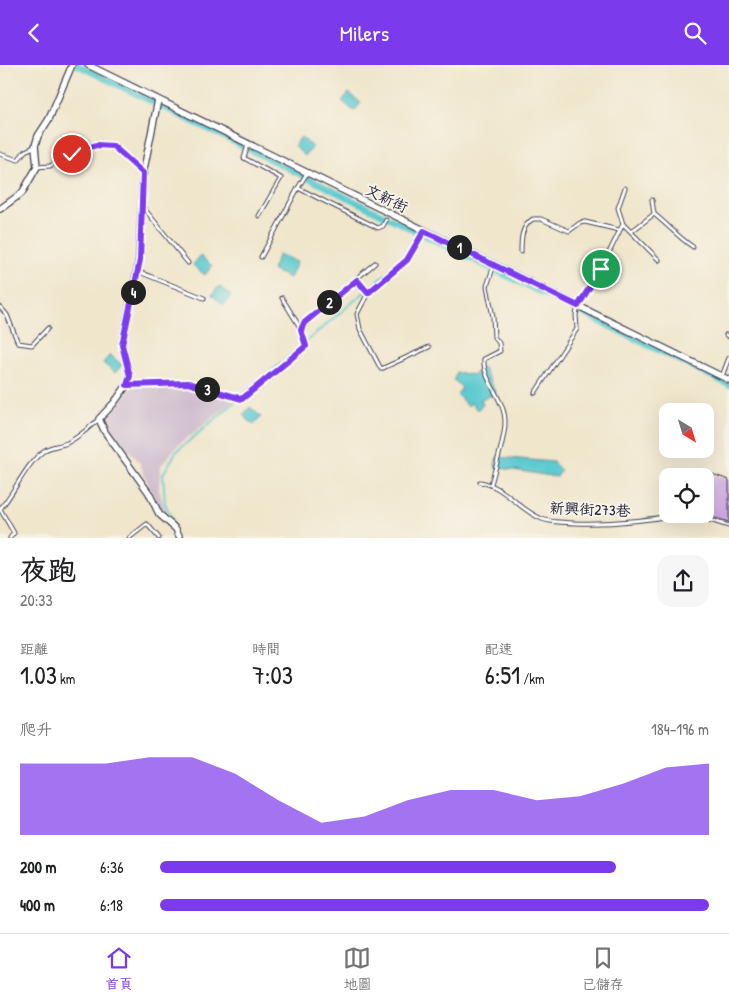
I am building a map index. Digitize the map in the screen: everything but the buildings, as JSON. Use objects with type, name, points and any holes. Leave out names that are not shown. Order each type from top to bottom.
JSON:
[{"type":"street","name":"文新街","points":[[88,65],[422,234],[494,266],[729,380]]},
{"type":"street","points":[[0,209],[22,193],[37,167],[35,146],[38,136],[49,119],[71,66]]},
{"type":"street","points":[[158,100],[143,173],[137,271],[122,345],[130,376],[127,385],[98,419],[104,432],[149,493],[159,514],[174,527],[180,538]]},
{"type":"lane","points":[[37,167],[50,166],[72,154],[96,145],[113,146],[143,173]]},
{"type":"lane","points":[[248,145],[244,157],[281,178],[259,216]]},
{"type":"lane","points":[[0,154],[18,160],[25,151],[35,146]]},
{"type":"lane","points":[[261,257],[306,175]]},
{"type":"lane","points":[[298,188],[378,228],[383,226],[386,220]]},
{"type":"lane","points":[[624,188],[618,208],[623,224],[632,231],[659,261]]},
{"type":"lane","points":[[652,200],[654,214],[675,235],[693,247]]},
{"type":"lane","points":[[141,205],[188,263]]},
{"type":"lane","points":[[632,231],[654,214]]},
{"type":"lane","points":[[521,252],[521,239],[525,226],[532,219],[541,219],[569,231],[580,223],[585,222],[619,229]]},
{"type":"lane","points":[[535,393],[577,329],[576,315],[578,308],[601,269],[623,224]]},
{"type":"lane","points":[[422,234],[407,260],[368,293],[357,314],[360,329],[381,369],[429,347]]},
{"type":"lane","points":[[301,330],[304,323],[375,263]]},
{"type":"lane","points":[[491,484],[506,423],[498,397],[483,367],[484,359],[500,351],[499,343],[494,337],[493,317],[487,286],[494,266]]},
{"type":"lane","points":[[137,271],[204,298]]},
{"type":"lane","points":[[357,280],[368,293]]},
{"type":"lane","points":[[127,385],[188,383],[242,399],[306,341],[282,298]]},
{"type":"lane","points":[[0,307],[7,315],[18,343],[32,345],[48,328]]},
{"type":"lane","points":[[722,377],[729,358]]},
{"type":"lane","points":[[10,538],[14,533],[0,509],[14,493],[25,471],[45,449],[68,442],[86,431],[98,419]]},
{"type":"lane","name":"新興街273巷","points":[[480,482],[491,484],[542,519],[562,522],[616,523],[659,518]]},
{"type":"lane","points":[[714,521],[729,526]]},
{"type":"lane","points":[[129,538],[147,525],[160,538]]},
{"type":"shaded area","points":[[187,384],[234,401],[177,446],[160,467],[159,490],[167,515],[158,507],[139,462],[105,422],[132,387],[172,388]]},
{"type":"water","points":[[349,93],[361,103],[354,111],[342,101]]},
{"type":"water","points":[[301,137],[313,147],[305,156],[294,146]]},
{"type":"water","points":[[279,254],[297,262],[290,278],[272,270]]},
{"type":"water","points":[[200,256],[212,266],[205,275],[193,265]]},
{"type":"water","points":[[219,286],[231,296],[224,305],[212,295]]},
{"type":"water","points":[[110,355],[122,365],[115,373],[103,363]]},
{"type":"water","points":[[483,367],[496,394],[481,399],[483,405],[477,410],[472,403],[467,406],[457,394],[462,388],[454,380],[456,372],[473,375]]},
{"type":"water","points":[[250,407],[261,417],[254,425],[243,415]]},
{"type":"water","points":[[497,457],[553,462],[561,470],[557,477],[495,467]]},
{"type":"waterway","points":[[77,65],[729,385]]},
{"type":"waterway","points":[[173,523],[165,503],[163,474],[176,452],[407,256],[418,232]]},
{"type":"route","points":[[72,154],[96,145],[113,146],[143,173],[140,260],[122,345],[130,376],[127,385],[163,386],[188,383],[242,399],[306,346],[301,330],[304,323],[357,280],[368,293],[407,260],[424,231],[578,306],[601,269]]}]
